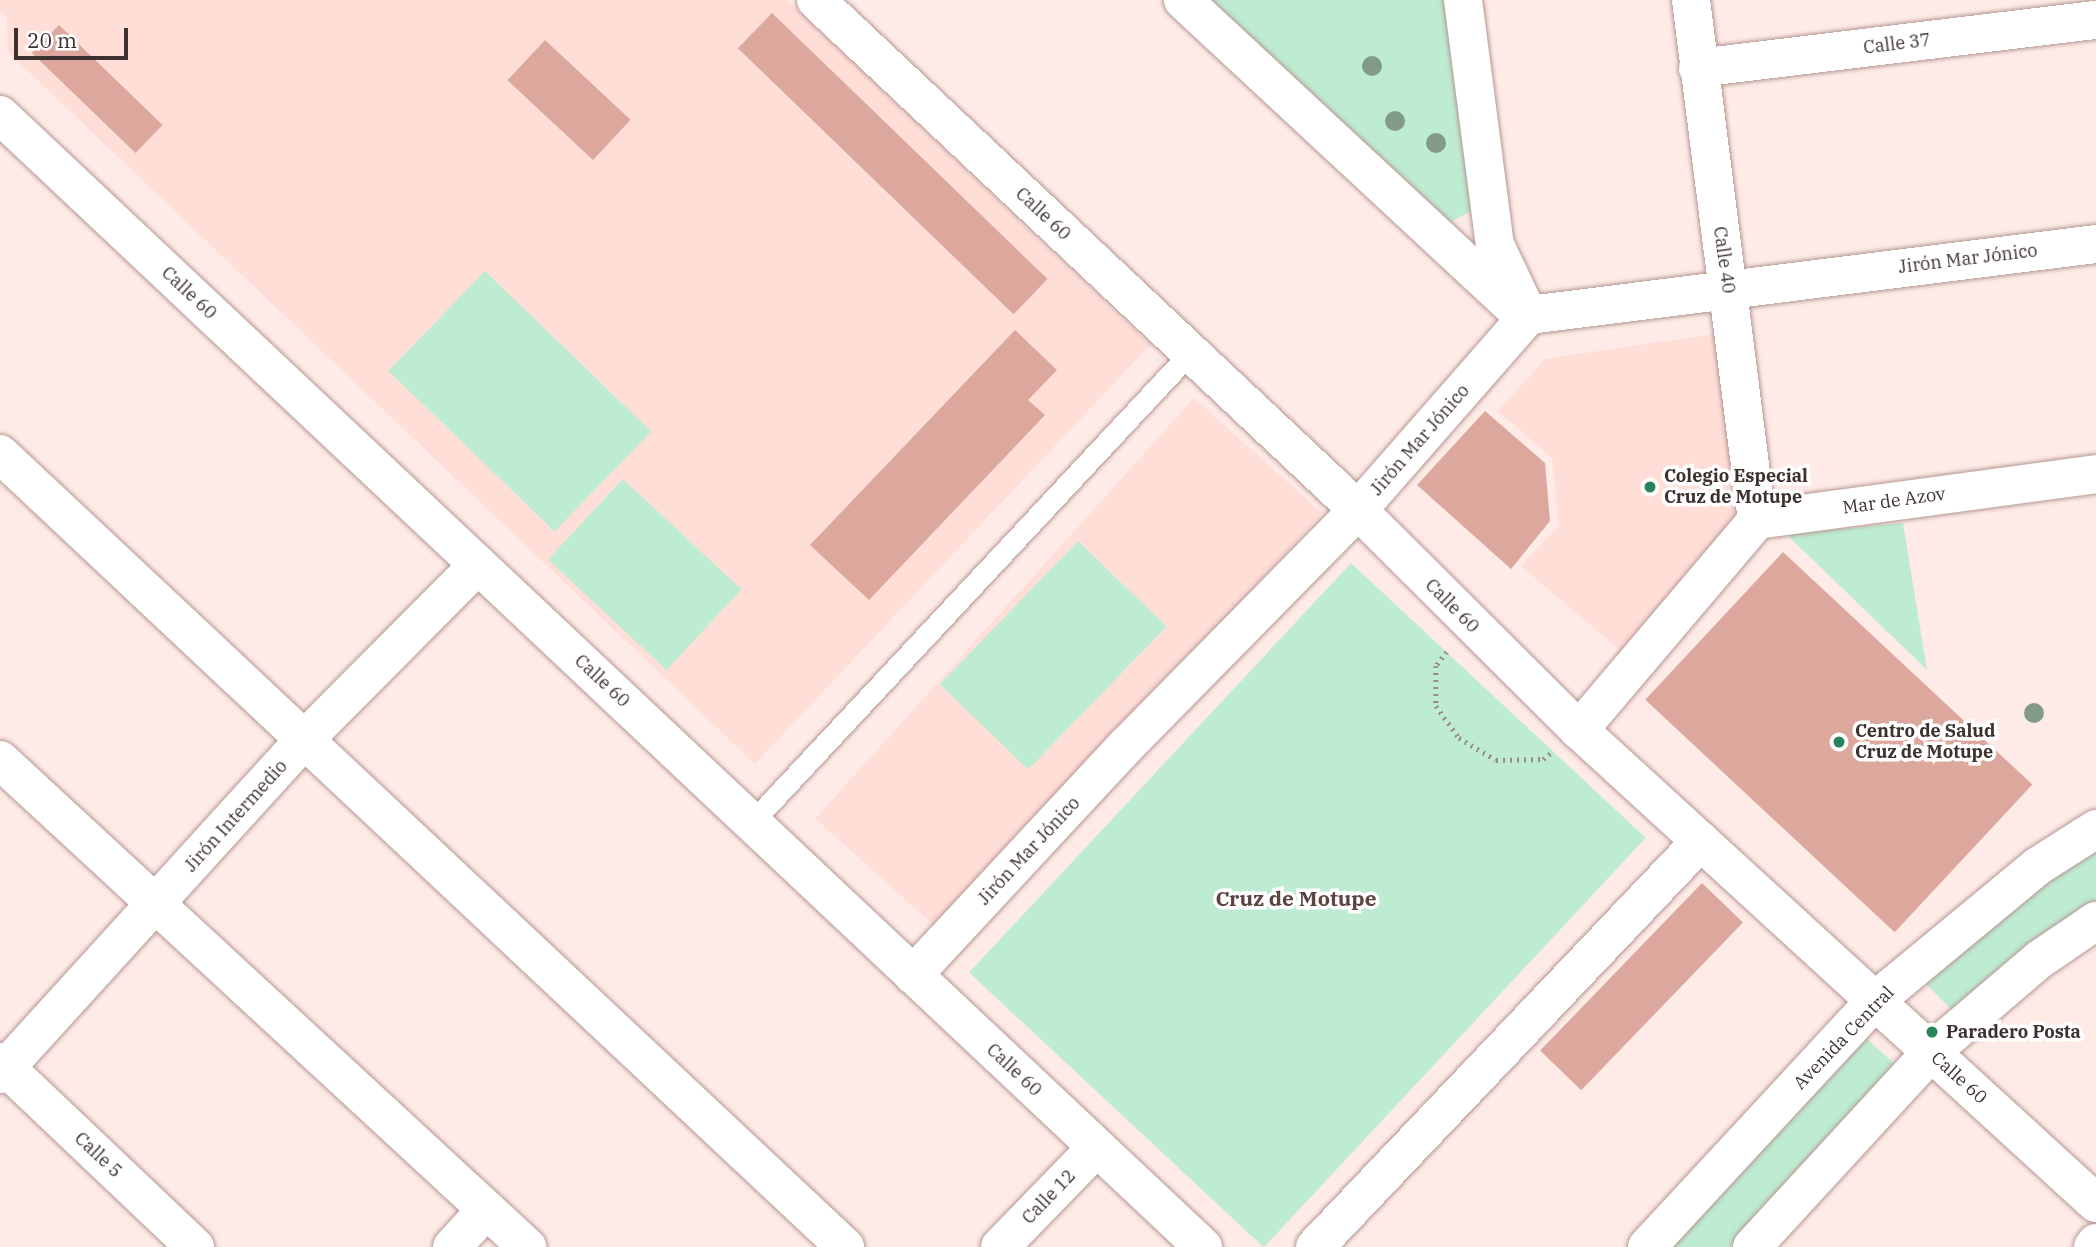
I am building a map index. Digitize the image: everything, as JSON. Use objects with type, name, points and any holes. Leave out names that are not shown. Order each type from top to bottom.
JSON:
[{"type":"street","name":"Calle 60","points":[[816,0],[1358,510],[1578,730],[2096,1203]]},
{"type":"street","points":[[1183,0],[1528,317]]},
{"type":"street","points":[[1463,0],[1495,245],[1528,317]]},
{"type":"street","name":"Calle 40","points":[[1691,0],[1757,520]]},
{"type":"street","name":"Calle 37","points":[[1698,68],[2096,20]]},
{"type":"street","name":"Calle 60","points":[[8,138],[478,565],[1203,1247]]},
{"type":"street","name":"Jirón Mar Jónico","points":[[913,975],[1126,747],[1358,510],[1528,317],[1728,287],[2096,244]]},
{"type":"street","points":[[0,454],[845,1247]]},
{"type":"street","name":"Mar de Azov","points":[[1757,520],[2096,474]]},
{"type":"street","points":[[1578,730],[1757,520]]},
{"type":"street","name":"Jirón Intermedio","points":[[2,1068],[158,904],[303,741],[478,565]]},
{"type":"street","points":[[0,760],[527,1247]]},
{"type":"street","name":"Avenida Central","points":[[1647,1247],[1876,1000],[2038,866],[2096,829]]},
{"type":"street","points":[[1315,1247],[1701,841]]},
{"type":"street","points":[[1752,1247],[1931,1052],[2040,959],[2096,921]]},
{"type":"street","name":"Calle 5","points":[[2,1068],[195,1247]]},
{"type":"street","name":"Calle 12","points":[[1000,1247],[1097,1147]]},
{"type":"street","points":[[452,1247],[486,1210]]},
{"type":"lane","points":[[751,822],[1189,353]]},
{"type":"path","points":[[1469,623],[1436,666],[1436,705],[1459,738],[1496,760],[1543,759],[1578,730]]},
{"type":"shaded area","points":[[0,0],[787,0],[1150,345],[755,764],[8,52],[7,16],[0,11]]},
{"type":"shaded area","name":"Colegio Especial Cruz de Motupe","points":[[1720,333],[1749,516],[1622,652],[1521,566],[1559,526],[1552,458],[1498,411],[1545,359]]},
{"type":"shaded area","points":[[1194,398],[1322,513],[943,934],[815,819]]},
{"type":"green space","points":[[1183,0],[1448,0],[1477,208],[1430,233]]},
{"type":"green space","points":[[485,271],[651,431],[555,531],[388,371]]},
{"type":"green space","points":[[623,479],[741,589],[666,670],[548,559]]},
{"type":"green space","points":[[1903,523],[1927,670],[1786,534]]},
{"type":"green space","points":[[1078,541],[1166,626],[1028,770],[940,684]]},
{"type":"green space","points":[[1351,563],[1646,838],[1264,1247],[969,973]]},
{"type":"green space","points":[[2096,842],[2096,904],[1959,1017],[1923,981]]},
{"type":"green space","points":[[1865,1037],[1899,1068],[1730,1247],[1670,1247]]},
{"type":"building","points":[[772,13],[1048,279],[1013,314],[738,48]]},
{"type":"building","points":[[59,25],[163,125],[135,153],[32,53]]},
{"type":"building","points":[[545,40],[631,120],[593,160],[507,80]]},
{"type":"building","points":[[1015,330],[1057,370],[1028,400],[1045,415],[869,600],[810,545]]},
{"type":"building","points":[[1485,411],[1545,463],[1550,521],[1511,569],[1417,485]]},
{"type":"building","name":"Centro de Salud Cruz de Motupe","points":[[1783,552],[2032,785],[1895,932],[1645,700]]},
{"type":"building","points":[[1702,883],[1743,923],[1581,1090],[1540,1051]]},
{"type":"place","name":"Colegio Especial Cruz de Motupe","points":[[1650,487]]},
{"type":"place","name":"Centro de Salud Cruz de Motupe","points":[[1839,742]]},
{"type":"place","name":"Paradero Posta","points":[[1932,1032]]},
{"type":"district","name":"Cruz de Motupe","points":[[1296,898]]}]
